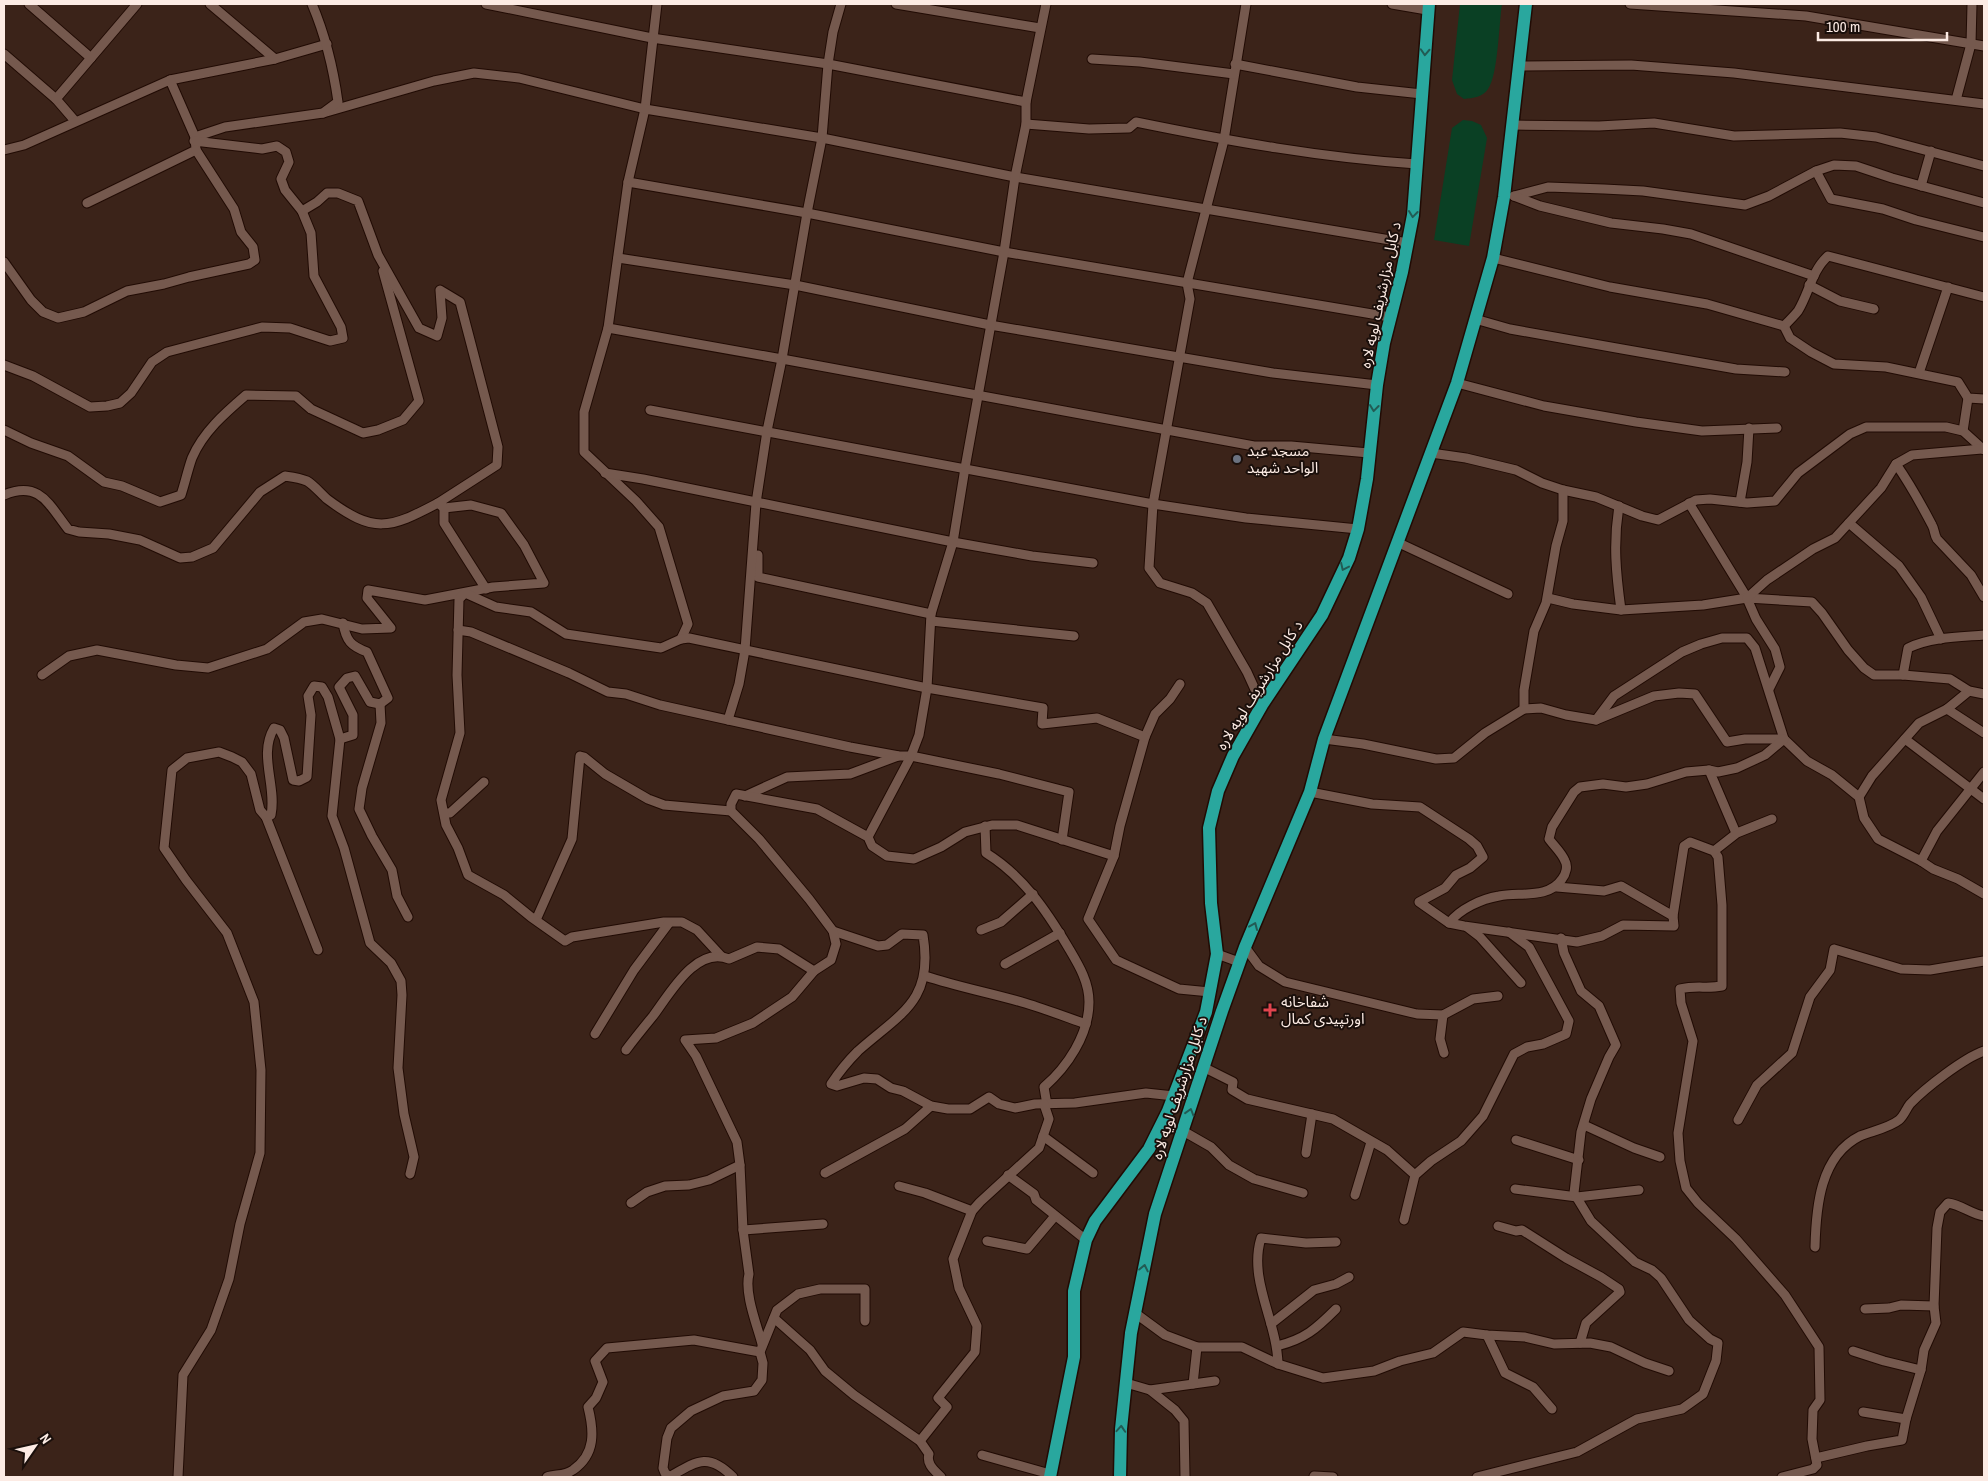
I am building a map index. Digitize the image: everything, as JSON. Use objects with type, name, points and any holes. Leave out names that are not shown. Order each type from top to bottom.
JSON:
[{"type":"highway","name":"د کابل مزارشریف لویه لاره","points":[[1120,1477],[1121,1429],[1134,1313],[1155,1214],[1239,962],[1310,792],[1324,739],[1399,543],[1457,383],[1509,197],[1512,125],[1526,4]]},
{"type":"highway","name":"د کابل مزارشریف لویه لاره","points":[[1050,1476],[1074,1357],[1074,1290],[1086,1240],[1095,1221],[1149,1149],[1174,1096],[1206,1012],[1217,954],[1211,904],[1209,828],[1218,791],[1233,756],[1262,705],[1322,615],[1348,558],[1358,529],[1370,452],[1377,385],[1413,215],[1428,7]]},
{"type":"street","points":[[28,4],[91,58]]},
{"type":"street","points":[[56,99],[137,4]]},
{"type":"street","points":[[210,4],[275,59]]},
{"type":"street","points":[[312,4],[327,44],[338,102],[323,113]]},
{"type":"street","points":[[486,4],[652,38],[828,64],[1026,102]]},
{"type":"street","points":[[657,4],[645,109],[628,182],[608,328],[584,412],[583,435],[584,452],[636,500],[659,526],[688,624],[681,640]]},
{"type":"street","points":[[728,720],[739,684],[744,650],[756,503],[767,431],[822,138],[828,64],[841,4]]},
{"type":"street","points":[[896,4],[1040,28]]},
{"type":"street","points":[[868,837],[911,756],[919,735],[927,688],[931,617],[953,542],[1004,252],[1015,177],[1026,124],[1026,102],[1046,4]]},
{"type":"street","points":[[1246,4],[1224,140],[1187,283],[1190,299],[1178,356],[1153,504],[1149,568],[1160,583],[1192,593],[1207,603],[1247,672],[1262,705]]},
{"type":"street","points":[[1392,4],[1428,7]]},
{"type":"street","points":[[1630,4],[1693,6],[1806,16],[1984,46]]},
{"type":"street","points":[[1956,100],[1971,44],[1972,4]]},
{"type":"street","points":[[4,150],[24,145],[170,80],[275,59],[327,44]]},
{"type":"street","points":[[4,54],[56,99],[75,121]]},
{"type":"street","points":[[1092,59],[1140,62],[1234,74]]},
{"type":"street","points":[[1235,64],[1357,87],[1422,94]]},
{"type":"street","points":[[1519,66],[1631,65],[1734,73],[1984,104]]},
{"type":"street","points":[[87,203],[225,127],[323,113],[434,81],[474,73],[519,78],[645,109],[822,138],[1015,177],[1408,242]]},
{"type":"street","points":[[4,262],[31,300],[43,312],[58,318],[84,312],[127,291],[249,264],[255,260],[253,247],[241,232],[234,209],[195,143],[170,80]]},
{"type":"street","points":[[1026,124],[1089,129],[1129,128],[1136,122],[1224,140],[1417,164]]},
{"type":"street","points":[[1512,125],[1590,126],[1654,123],[1734,136],[1840,132],[1876,137],[1984,166]]},
{"type":"street","points":[[4,365],[33,376],[90,407],[106,406],[120,403],[126,398],[152,362],[167,352],[262,327],[290,328],[330,340],[343,338],[337,319],[314,276],[311,233],[302,211],[285,190],[281,178],[289,162],[286,152],[277,146],[262,149],[195,143]]},
{"type":"street","points":[[1921,186],[1931,151]]},
{"type":"street","points":[[1509,197],[1548,187],[1643,191],[1745,205],[1769,196],[1816,171],[1834,165],[1856,166],[1984,203]]},
{"type":"street","points":[[1816,171],[1831,199],[1883,209],[1916,220],[1984,237]]},
{"type":"street","points":[[628,182],[1004,252],[1390,317]]},
{"type":"street","points":[[4,430],[31,443],[68,456],[104,482],[122,486],[160,502],[181,495],[192,457],[213,426],[246,395],[296,396],[311,410],[363,433],[378,430],[403,420],[419,401],[412,370],[378,255],[358,200],[338,193],[327,193],[302,211]]},
{"type":"street","points":[[1509,197],[1611,224],[1691,234],[1814,276]]},
{"type":"street","points":[[4,495],[16,490],[33,492],[48,501],[68,529],[140,540],[180,558],[192,557],[213,548],[260,492],[285,476],[308,482],[344,512],[369,524],[386,524],[411,518],[441,506],[497,465],[498,446],[460,302],[440,290],[442,318],[437,336],[419,328],[378,255]]},
{"type":"street","points":[[1784,326],[1797,311],[1814,276],[1828,256],[1984,297]]},
{"type":"street","points":[[618,258],[795,285],[990,325],[1273,373],[1377,385]]},
{"type":"street","points":[[1493,258],[1610,287],[1707,304],[1784,326],[1790,338],[1834,364],[1886,367],[1958,382],[1968,398],[1963,431]]},
{"type":"street","points":[[1809,285],[1840,301],[1874,309]]},
{"type":"street","points":[[1919,373],[1948,287]]},
{"type":"street","points":[[1475,319],[1510,328],[1736,369],[1785,372]]},
{"type":"street","points":[[608,328],[782,358],[1254,446],[1291,446],[1370,452]]},
{"type":"street","points":[[1457,383],[1544,406],[1636,422],[1702,431],[1777,428]]},
{"type":"street","points":[[1968,398],[1984,399]]},
{"type":"street","points":[[650,410],[1153,504],[1246,518],[1358,529]]},
{"type":"street","points":[[1432,453],[1500,465],[1516,470],[1542,483],[1596,497],[1642,516],[1658,520],[1696,500],[1710,498],[1740,502],[1775,501],[1798,473],[1850,434],[1866,427],[1946,427],[1963,431],[1983,449]]},
{"type":"street","points":[[1740,502],[1747,462],[1749,428]]},
{"type":"street","points":[[1747,598],[1767,580],[1813,549],[1835,538],[1881,488],[1896,464],[1912,455],[1983,449]]},
{"type":"street","points":[[1896,464],[1920,502],[1934,528],[1937,540],[1971,575],[1984,597]]},
{"type":"street","points":[[604,472],[953,542],[1032,556],[1093,563]]},
{"type":"street","points":[[1524,709],[1524,690],[1534,631],[1548,598],[1562,521],[1564,490]]},
{"type":"street","points":[[1689,503],[1747,598],[1756,619],[1775,649],[1780,667],[1769,689]]},
{"type":"street","points":[[42,675],[69,656],[97,650],[176,665],[208,668],[267,649],[304,622],[322,619],[362,628],[391,628],[367,598],[368,590],[425,600],[486,589],[544,583],[524,545],[501,513],[471,505],[441,506]]},
{"type":"street","points":[[441,506],[444,523],[486,589]]},
{"type":"street","points":[[1619,506],[1615,533],[1615,561],[1621,610]]},
{"type":"street","points":[[1849,523],[1899,566],[1921,596],[1941,639]]},
{"type":"street","points":[[1399,543],[1508,594]]},
{"type":"street","points":[[753,544],[758,550],[758,577],[931,617],[1074,636]]},
{"type":"street","points":[[465,593],[496,607],[531,612],[566,634],[661,648],[690,638],[927,688],[1043,708],[1042,724],[1097,718],[1145,737]]},
{"type":"street","points":[[465,593],[459,600],[457,675],[460,733],[441,800],[446,825],[458,848],[468,875],[504,895],[565,941],[572,936],[682,922],[697,930],[722,956],[729,959],[757,947],[779,949],[814,971]]},
{"type":"street","points":[[1548,598],[1573,604],[1621,610],[1703,605],[1747,598],[1812,602],[1822,612],[1833,630],[1864,668],[1874,675],[1903,675],[1950,679],[1969,691],[1984,694]]},
{"type":"street","points":[[340,739],[353,735],[354,715],[339,686],[347,678],[355,676],[370,702],[380,704],[388,698],[368,652],[354,647],[344,633],[343,623]]},
{"type":"street","points":[[458,630],[471,632],[551,665],[608,692],[626,694],[660,705],[899,756],[911,756],[1008,776],[1069,792],[1062,840]]},
{"type":"street","points":[[1903,675],[1908,648],[1941,639],[1984,635]]},
{"type":"street","points":[[1596,720],[1614,696],[1654,669],[1701,644],[1722,638],[1747,638],[1755,648],[1784,739],[1807,761],[1832,775],[1858,797],[1864,818],[1878,839],[1984,894]]},
{"type":"street","points":[[1180,684],[1170,699],[1155,714],[1145,737],[1120,826],[1114,856],[1088,919],[1116,960],[1179,989],[1210,992]]},
{"type":"street","points":[[266,817],[271,814],[273,805],[268,765],[269,737],[274,728],[280,730],[284,738],[293,780],[299,782],[307,777],[311,715],[308,696],[314,686],[322,687],[328,697],[340,739],[332,816],[344,848],[370,943],[391,963],[401,981],[398,1068],[404,1114],[414,1157],[410,1174]]},
{"type":"street","points":[[1858,797],[1872,776],[1919,723],[1947,709],[1969,691]]},
{"type":"street","points":[[1324,739],[1363,744],[1436,759],[1454,758],[1486,733],[1524,709],[1541,708],[1566,715],[1596,720],[1654,696],[1679,693],[1694,694],[1727,742],[1745,738],[1784,739]]},
{"type":"street","points":[[380,704],[381,723],[362,788],[359,809],[392,870],[397,896],[408,917]]},
{"type":"street","points":[[1947,709],[1984,733]]},
{"type":"street","points":[[1557,887],[1566,874],[1566,862],[1550,839],[1552,827],[1574,792],[1580,786],[1603,784],[1626,787],[1647,784],[1686,772],[1709,770],[1718,772],[1737,768],[1751,763],[1764,755],[1784,739]]},
{"type":"street","points":[[1904,739],[1984,799]]},
{"type":"street","points":[[178,1477],[183,1375],[211,1330],[229,1279],[240,1224],[260,1153],[261,1070],[254,1002],[227,933],[164,848],[172,770],[187,758],[220,752],[242,762],[251,774],[260,810],[266,817],[318,950]]},
{"type":"street","points":[[536,920],[572,839],[580,756],[584,757],[605,774],[648,799],[664,805],[731,811],[759,839],[793,878],[833,931],[836,944],[831,960],[814,971],[792,997],[753,1023],[716,1038],[685,1040],[696,1056],[737,1142],[743,1230],[750,1274],[748,1280],[763,1363],[762,1380],[754,1391],[724,1396],[691,1411],[671,1428],[667,1438],[663,1468],[670,1477],[690,1465],[708,1461],[721,1466],[733,1477]]},
{"type":"street","points":[[745,796],[787,777],[850,774],[899,756]]},
{"type":"street","points":[[1709,770],[1736,834]]},
{"type":"street","points":[[1921,861],[1937,831],[1984,772]]},
{"type":"street","points":[[444,813],[450,813],[484,782]]},
{"type":"street","points":[[1310,792],[1372,804],[1420,807],[1469,839],[1477,846],[1483,857],[1470,868],[1456,875],[1445,888],[1418,902],[1449,923],[1464,926],[1561,938],[1577,942],[1602,936],[1623,925],[1674,926],[1672,916],[1684,846],[1690,842],[1714,851],[1718,857],[1722,905],[1722,986],[1711,988],[1693,986],[1680,989],[1681,1003],[1693,1041],[1678,1133],[1680,1161],[1686,1188],[1698,1203],[1736,1239],[1785,1295],[1819,1347],[1820,1400],[1814,1410],[1812,1439],[1817,1465],[1813,1469],[1782,1477]]},
{"type":"street","points":[[731,811],[731,804],[736,794],[817,809],[868,837],[872,846],[887,856],[914,859],[941,847],[965,832],[985,826],[1017,825],[1114,856]]},
{"type":"street","points":[[1714,851],[1736,834],[1772,819]]},
{"type":"street","points":[[920,1441],[947,1407],[938,1398],[975,1352],[977,1326],[959,1288],[953,1258],[972,1211],[1008,1175],[1039,1148],[1049,1119],[1045,1105],[1044,1087],[1059,1073],[1077,1045],[1086,1024],[1089,1002],[1088,990],[1082,972],[1060,933],[1033,894],[999,861],[986,853],[985,826]]},
{"type":"street","points":[[1449,923],[1454,916],[1475,903],[1498,896],[1538,893],[1557,887],[1604,891],[1621,886],[1672,916]]},
{"type":"street","points":[[981,930],[1001,922],[1033,894]]},
{"type":"street","points":[[595,1034],[634,970],[668,923]]},
{"type":"street","points":[[1464,926],[1480,937],[1521,983]]},
{"type":"street","points":[[833,931],[878,946],[887,945],[902,934],[923,935],[926,956],[924,976],[918,994],[904,1013],[859,1051],[845,1065],[831,1084],[837,1086],[864,1078],[877,1079],[891,1088],[903,1091],[931,1106],[948,1109],[970,1109],[989,1097],[999,1104],[1015,1108],[1146,1092],[1174,1096]]},
{"type":"street","points":[[1404,1220],[1415,1175],[1431,1161],[1461,1141],[1483,1116],[1514,1054],[1527,1047],[1543,1044],[1566,1034],[1569,1021],[1541,968],[1529,948],[1509,932]]},
{"type":"street","points":[[1005,964],[1060,933]]},
{"type":"street","points":[[1477,1477],[1577,1452],[1638,1419],[1682,1409],[1703,1394],[1716,1361],[1718,1343],[1710,1339],[1689,1320],[1661,1278],[1652,1270],[1635,1262],[1591,1221],[1574,1193],[1581,1132],[1592,1099],[1609,1057],[1616,1045],[1599,1006],[1581,991],[1564,953],[1561,938]]},
{"type":"street","points":[[1245,947],[1259,966],[1285,982],[1417,1014],[1443,1015],[1473,999],[1498,996]]},
{"type":"street","points":[[1738,1120],[1757,1085],[1792,1053],[1810,997],[1830,970],[1834,949],[1901,968],[1930,970],[1984,962]]},
{"type":"street","points":[[1217,954],[1239,962]]},
{"type":"street","points":[[626,1050],[682,976],[701,961],[722,956]]},
{"type":"street","points":[[924,976],[960,988],[977,990],[1026,1003],[1086,1024]]},
{"type":"street","points":[[1443,1015],[1440,1039],[1444,1053]]},
{"type":"street","points":[[1815,1246],[1819,1194],[1832,1162],[1845,1145],[1899,1120],[1910,1104],[1933,1085],[1974,1054],[1984,1051]]},
{"type":"street","points":[[1203,1067],[1233,1082],[1232,1090],[1247,1099],[1333,1119],[1387,1150],[1415,1175]]},
{"type":"street","points":[[825,1173],[904,1128],[931,1106]]},
{"type":"street","points":[[1306,1152],[1312,1114]]},
{"type":"street","points":[[1584,1125],[1634,1148],[1660,1157]]},
{"type":"street","points":[[1183,1131],[1211,1147],[1229,1165],[1254,1180],[1303,1194]]},
{"type":"street","points":[[1044,1136],[1093,1173]]},
{"type":"street","points":[[1516,1140],[1579,1160]]},
{"type":"street","points":[[1355,1195],[1371,1142]]},
{"type":"street","points":[[631,1203],[647,1192],[665,1186],[689,1185],[710,1180],[740,1165]]},
{"type":"street","points":[[1008,1175],[1034,1194],[1035,1199],[1086,1240]]},
{"type":"street","points":[[899,1186],[925,1193],[972,1211]]},
{"type":"street","points":[[1515,1190],[1577,1196],[1639,1190]]},
{"type":"street","points":[[1816,1458],[1902,1440],[1906,1419],[1921,1370],[1924,1350],[1936,1323],[1934,1306],[1940,1212],[1948,1203],[1958,1205],[1977,1215],[1984,1216]]},
{"type":"street","points":[[987,1241],[1030,1248],[1055,1216]]},
{"type":"street","points":[[743,1230],[823,1224]]},
{"type":"street","points":[[1498,1226],[1516,1232],[1522,1230],[1619,1289],[1620,1292],[1586,1323],[1580,1343]]},
{"type":"street","points":[[1278,1364],[1277,1346],[1256,1266],[1261,1238],[1306,1243],[1336,1242]]},
{"type":"street","points":[[1271,1324],[1314,1290],[1336,1284],[1349,1277]]},
{"type":"street","points":[[761,1348],[777,1310],[798,1294],[820,1289],[864,1288],[865,1321]]},
{"type":"street","points":[[1865,1309],[1889,1308],[1901,1305],[1934,1306]]},
{"type":"street","points":[[1277,1346],[1296,1342],[1313,1332],[1336,1309]]},
{"type":"street","points":[[1134,1313],[1165,1335],[1197,1347],[1242,1347],[1278,1364],[1323,1378],[1374,1371],[1400,1361],[1433,1353],[1463,1332],[1487,1336],[1525,1337],[1554,1344],[1590,1343],[1610,1347],[1645,1363],[1669,1371]]},
{"type":"street","points":[[774,1318],[810,1350],[825,1371],[920,1441],[929,1454],[927,1459],[929,1464],[941,1477]]},
{"type":"street","points":[[1487,1336],[1505,1373],[1533,1387],[1552,1409]]},
{"type":"street","points":[[546,1477],[553,1474],[573,1474],[586,1456],[593,1437],[593,1426],[588,1407],[596,1398],[603,1382],[595,1361],[607,1348],[694,1340],[761,1348]]},
{"type":"street","points":[[1193,1384],[1197,1347]]},
{"type":"street","points":[[1853,1351],[1921,1370]]},
{"type":"street","points":[[1150,1390],[1215,1381]]},
{"type":"street","points":[[1126,1383],[1150,1390],[1175,1410],[1184,1421],[1185,1477]]},
{"type":"street","points":[[1863,1412],[1906,1419]]},
{"type":"street","points":[[982,1455],[1050,1476]]},
{"type":"street","points":[[1314,1476],[1333,1477]]},
{"type":"green space","points":[[1460,4],[1502,4],[1496,61],[1491,82],[1483,94],[1474,98],[1464,99],[1457,94],[1452,80]]},
{"type":"green space","points":[[1463,120],[1481,125],[1487,138],[1469,246],[1434,240],[1452,128]]},
{"type":"place","name":"مسجد عبد الواحد شهید","points":[[1237,459]]},
{"type":"place","name":"شفاخانه اورتپیدی کمال","points":[[1270,1010]]}]
